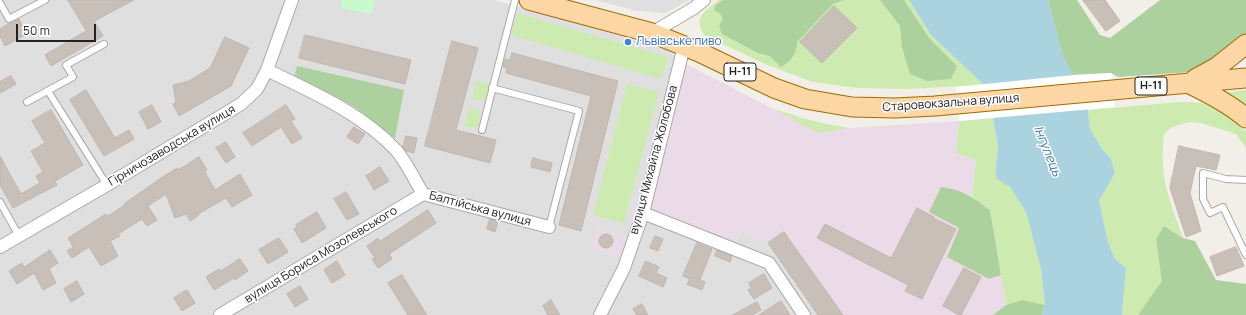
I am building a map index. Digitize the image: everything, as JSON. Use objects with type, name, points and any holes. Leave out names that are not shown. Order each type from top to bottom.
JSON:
[{"type":"main road","name":"Старовокзальна вулиця","points":[[529,0],[553,3],[652,33],[684,46],[774,88],[805,99],[852,107],[915,107],[958,104],[1246,78]]},
{"type":"main road","points":[[1188,83],[1217,67],[1246,44]]},
{"type":"main road","points":[[1188,83],[1235,108],[1246,118]]},
{"type":"street","name":"Гірничозаводська вулиця","points":[[0,247],[107,186],[241,104],[257,89],[267,70],[292,0]]},
{"type":"street","points":[[652,33],[694,8],[704,0]]},
{"type":"street","name":"вулиця Михайла Жолобова","points":[[600,315],[624,268],[643,213],[684,46]]},
{"type":"street","name":"Балтійська вулиця","points":[[267,70],[312,92],[363,122],[396,151],[423,194],[549,227]]},
{"type":"street","name":"вулиця Бориса Мозолевського","points":[[220,315],[423,194]]},
{"type":"street","points":[[643,213],[769,263],[804,315]]},
{"type":"lane","points":[[0,2],[9,19],[45,0]]},
{"type":"lane","points":[[482,130],[515,0]]},
{"type":"lane","points":[[27,102],[73,76],[66,65],[104,44]]},
{"type":"lane","points":[[492,88],[580,111],[549,227]]},
{"type":"lane","points":[[48,90],[107,186]]},
{"type":"lane","points":[[1246,180],[1226,179],[1203,173],[1203,199],[1210,213],[1223,207],[1246,255]]},
{"type":"lane","points":[[0,202],[19,236]]},
{"type":"shaded area","points":[[0,0],[493,0],[547,14],[667,50],[686,64],[649,211],[737,240],[741,231],[768,243],[818,315],[0,315]]},
{"type":"shaded area","points":[[595,0],[690,0],[665,13],[637,11]]},
{"type":"shaded area","points":[[686,64],[818,132],[849,128],[959,121],[956,153],[976,160],[972,196],[950,189],[959,228],[947,256],[989,279],[1001,275],[1006,305],[993,315],[818,315],[768,243],[741,231],[736,241],[649,211]]},
{"type":"shaded area","points":[[598,227],[626,236],[618,258],[591,249]]},
{"type":"green space","points":[[342,0],[375,0],[372,14],[341,8]]},
{"type":"green space","points":[[719,0],[909,0],[931,35],[984,85],[909,89],[857,88],[813,82],[765,64],[704,35],[701,29],[700,19],[705,11]]},
{"type":"green space","points":[[723,0],[844,0],[833,4],[797,42],[793,57],[781,67],[770,56],[758,53],[722,34],[719,26],[723,19],[721,14],[714,10],[716,5]]},
{"type":"green space","points":[[880,0],[904,0],[929,38],[957,66],[951,79],[927,81],[910,74],[902,47],[900,26]]},
{"type":"green space","points":[[1048,0],[1077,0],[1100,35],[1110,38],[1160,0],[1246,0],[1246,39],[1191,72],[1118,77],[1111,73],[1073,75],[1063,57]]},
{"type":"green space","points":[[517,13],[668,57],[661,79],[511,35]]},
{"type":"green space","points":[[297,66],[404,90],[395,138],[382,130],[363,113],[347,103],[294,78]]},
{"type":"green space","points":[[476,81],[489,84],[485,101],[472,99]]},
{"type":"green space","points":[[627,84],[659,92],[624,223],[593,215]]},
{"type":"green space","points":[[1246,90],[1246,113],[1217,93]]},
{"type":"green space","points":[[1180,102],[1201,103],[1208,105],[1226,115],[1246,131],[1246,148],[1236,134],[1201,123],[1189,122],[1172,127],[1164,134],[1163,160],[1165,181],[1183,238],[1164,226],[1156,239],[1163,281],[1138,315],[1122,315],[1126,268],[1115,259],[1108,242],[1099,201],[1115,173],[1111,159],[1103,150],[1090,129],[1088,110]]},
{"type":"green space","points":[[469,108],[481,111],[477,129],[464,126]]},
{"type":"green space","points":[[772,108],[810,120],[849,128],[818,133]]},
{"type":"green space","points":[[993,118],[998,147],[996,165],[1026,212],[1041,269],[1045,305],[1022,300],[1006,305],[990,210],[972,196],[976,160],[956,153],[959,121]]},
{"type":"green space","points":[[941,187],[956,190],[967,195],[990,210],[1001,275],[989,279],[947,257],[959,228],[929,212]]},
{"type":"green space","points":[[1164,226],[1183,238],[1195,241],[1216,280],[1246,284],[1246,315],[1138,315],[1162,281],[1156,239]]},
{"type":"green space","points":[[1022,300],[1045,305],[1042,315],[993,315],[1006,305]]},
{"type":"water","name":"Інгулець","points":[[909,0],[1048,0],[1063,57],[1081,87],[1088,110],[1090,129],[1103,150],[1111,159],[1115,173],[1099,201],[1108,242],[1115,259],[1126,268],[1122,315],[1042,315],[1045,305],[1041,269],[1026,212],[1010,187],[996,178],[998,147],[993,118],[984,85],[931,35]]},
{"type":"pier","points":[[1112,73],[1115,107],[959,121],[956,87],[1073,75]]},
{"type":"building","points":[[68,0],[134,0],[94,21],[103,36],[51,66],[45,55],[86,31]]},
{"type":"building","points":[[1083,0],[1105,0],[1120,21],[1106,31]]},
{"type":"building","points":[[834,6],[857,28],[822,63],[800,42]]},
{"type":"building","points":[[19,19],[27,34],[5,46],[0,36],[0,29]]},
{"type":"building","points":[[305,35],[411,60],[405,84],[299,58]]},
{"type":"building","points":[[225,37],[249,48],[231,86],[179,116],[173,104],[176,102],[173,85],[189,81],[210,68]]},
{"type":"building","points":[[452,41],[478,48],[456,130],[496,140],[490,163],[425,146]]},
{"type":"building","points":[[512,53],[618,81],[581,231],[559,225],[591,96],[506,73],[507,68],[503,67],[505,59],[510,60]]},
{"type":"building","points":[[11,76],[16,84],[0,93],[0,82]]},
{"type":"building","points":[[86,90],[115,138],[129,130],[134,139],[104,156],[70,100]]},
{"type":"building","points":[[152,105],[161,122],[148,129],[139,112]]},
{"type":"building","points":[[286,105],[295,119],[291,121],[302,138],[292,144],[281,127],[252,146],[243,133]]},
{"type":"building","points":[[51,110],[83,165],[55,181],[57,185],[13,208],[0,185],[0,156],[21,194],[40,183],[36,176],[43,172],[31,151],[45,143],[32,121]]},
{"type":"building","points":[[354,127],[365,134],[358,144],[347,137]]},
{"type":"building","points":[[406,136],[417,138],[414,153],[406,151],[403,147]]},
{"type":"building","points":[[226,142],[235,157],[226,163],[216,148]]},
{"type":"building","points":[[1179,146],[1220,155],[1216,170],[1196,166],[1190,193],[1201,231],[1186,237],[1170,188]]},
{"type":"building","points":[[199,157],[207,170],[205,172],[215,190],[240,174],[252,195],[232,207],[226,198],[198,214],[199,215],[190,221],[186,214],[175,218],[166,194],[148,206],[157,220],[147,226],[142,219],[118,234],[120,236],[110,241],[118,256],[101,266],[89,247],[72,258],[67,251],[73,247],[68,238],[106,214],[108,216],[164,176],[177,168],[178,170]]},
{"type":"building","points":[[533,158],[552,163],[550,172],[531,167]]},
{"type":"building","points":[[380,167],[389,181],[374,190],[366,176]]},
{"type":"building","points":[[346,192],[359,214],[347,220],[334,199]]},
{"type":"building","points":[[917,208],[934,217],[933,218],[956,229],[922,299],[905,291],[908,285],[817,238],[825,224],[891,258]]},
{"type":"building","points":[[428,210],[436,223],[389,254],[392,259],[378,268],[372,259],[375,258],[367,246],[378,238],[380,241]]},
{"type":"building","points":[[317,212],[326,228],[302,243],[294,229],[297,227],[296,225]]},
{"type":"building","points":[[490,219],[498,221],[495,232],[487,229]]},
{"type":"building","points":[[784,232],[843,315],[818,315],[768,243]]},
{"type":"building","points":[[606,234],[611,236],[613,241],[611,246],[606,248],[601,246],[599,241],[601,236]]},
{"type":"building","points":[[655,236],[663,239],[658,251],[650,248]]},
{"type":"building","points":[[279,238],[288,252],[268,264],[259,250]]},
{"type":"building","points":[[697,243],[712,249],[700,280],[705,282],[702,290],[687,284],[690,279],[683,276]]},
{"type":"building","points":[[1236,247],[1244,266],[1217,276],[1210,257]]},
{"type":"building","points":[[50,250],[58,263],[49,269],[56,283],[43,290],[34,273],[17,284],[9,271],[22,263],[24,267]]},
{"type":"building","points":[[717,250],[732,256],[730,262],[715,256]]},
{"type":"building","points":[[240,259],[248,271],[235,280],[234,278],[214,290],[206,277],[219,269],[220,271]]},
{"type":"building","points":[[337,261],[345,275],[332,283],[324,270]]},
{"type":"building","points":[[646,261],[659,267],[656,273],[667,278],[663,287],[639,276]]},
{"type":"building","points":[[964,268],[981,277],[961,315],[959,315],[943,306]]},
{"type":"building","points":[[764,274],[772,288],[754,299],[748,290],[751,288],[749,283]]},
{"type":"building","points":[[402,275],[427,315],[408,315],[388,283]]},
{"type":"building","points":[[77,281],[84,294],[71,302],[64,289]]},
{"type":"building","points":[[300,286],[308,299],[295,307],[287,294]]},
{"type":"building","points":[[187,290],[195,303],[182,311],[174,298]]},
{"type":"building","points":[[551,300],[560,315],[548,315],[543,306]]},
{"type":"building","points":[[781,301],[790,315],[759,315]]},
{"type":"building","points":[[757,302],[761,310],[752,315],[733,315]]},
{"type":"building","points":[[642,304],[648,315],[637,315],[633,309]]},
{"type":"place","name":"Львівське пиво","points":[[628,42]]}]
